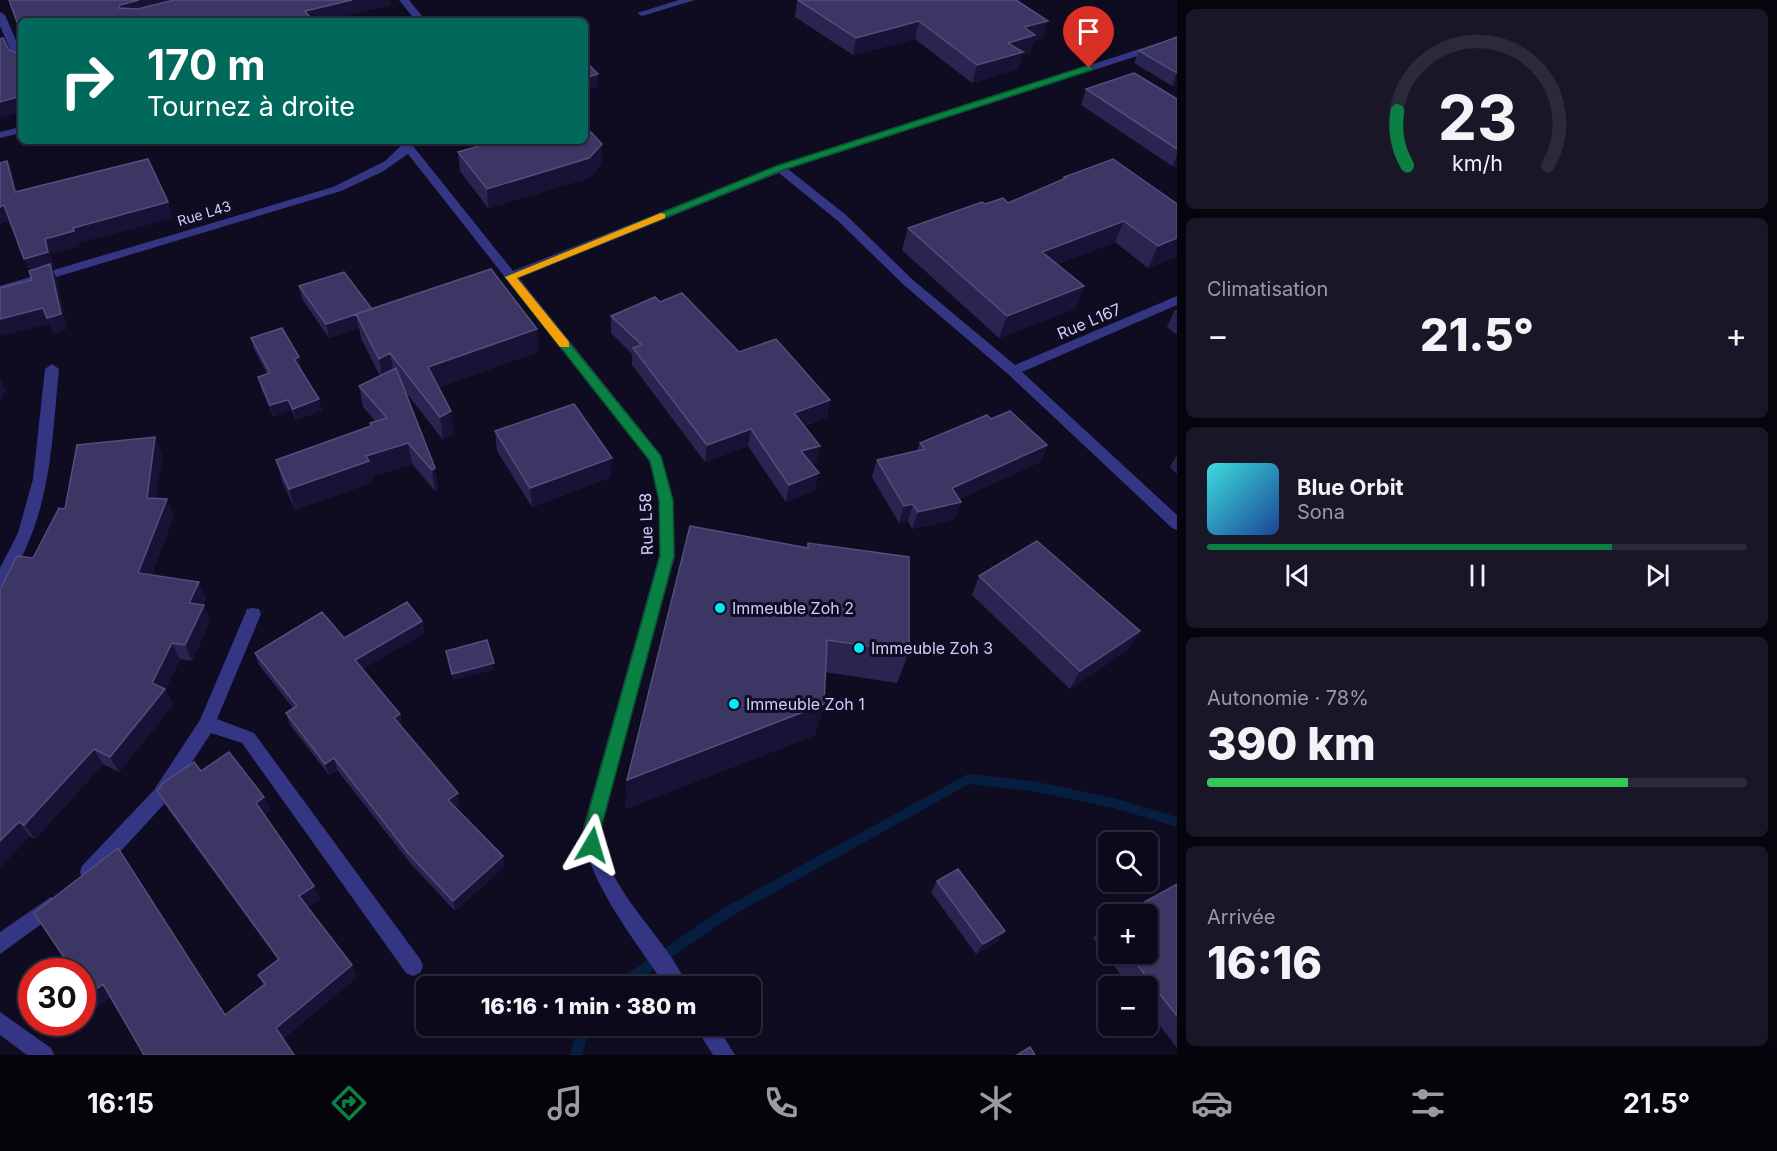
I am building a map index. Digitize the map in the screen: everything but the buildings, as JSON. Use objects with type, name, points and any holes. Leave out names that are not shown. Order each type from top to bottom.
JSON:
[{"type":"street","points":[[404,0],[419,18]]},
{"type":"street","points":[[642,13],[690,0]]},
{"type":"street","points":[[0,15],[18,48],[0,52]]},
{"type":"street","points":[[510,277],[780,168],[1177,40]]},
{"type":"street","points":[[0,135],[18,131]]},
{"type":"street","name":"Rue L58","points":[[410,144],[510,277],[656,459],[666,500],[667,556],[592,828],[592,845],[603,874],[671,976]]},
{"type":"street","name":"Rue L43","points":[[0,290],[337,189],[383,167],[410,144]]},
{"type":"street","points":[[780,168],[842,218],[909,283],[1013,371],[1177,524]]},
{"type":"street","name":"Rue L167","points":[[1013,371],[1177,300]]},
{"type":"street","points":[[0,581],[13,563],[36,505],[52,369]]},
{"type":"street","points":[[79,881],[103,860],[160,796],[207,724],[253,614]]},
{"type":"street","points":[[207,724],[239,733],[248,738],[413,966]]},
{"type":"street","points":[[0,944],[40,917],[63,895]]},
{"type":"street","points":[[0,1022],[44,1055]]},
{"type":"street","points":[[712,1036],[725,1055]]},
{"type":"waterway","points":[[634,976],[726,913],[968,779],[1032,786],[1114,803],[1177,822]]},
{"type":"waterway","points":[[576,1055],[581,1036]]},
{"type":"slow traffic","points":[[564,344],[510,277],[661,216]]},
{"type":"place","name":"Immeuble Zoh 2","points":[[720,608]]},
{"type":"place","name":"Immeuble Zoh 3","points":[[859,648]]},
{"type":"place","name":"Immeuble Zoh 1","points":[[734,704]]},
{"type":"route","points":[[592,845],[592,828],[667,556],[666,500],[656,459],[510,277],[780,168],[1089,68]]}]
